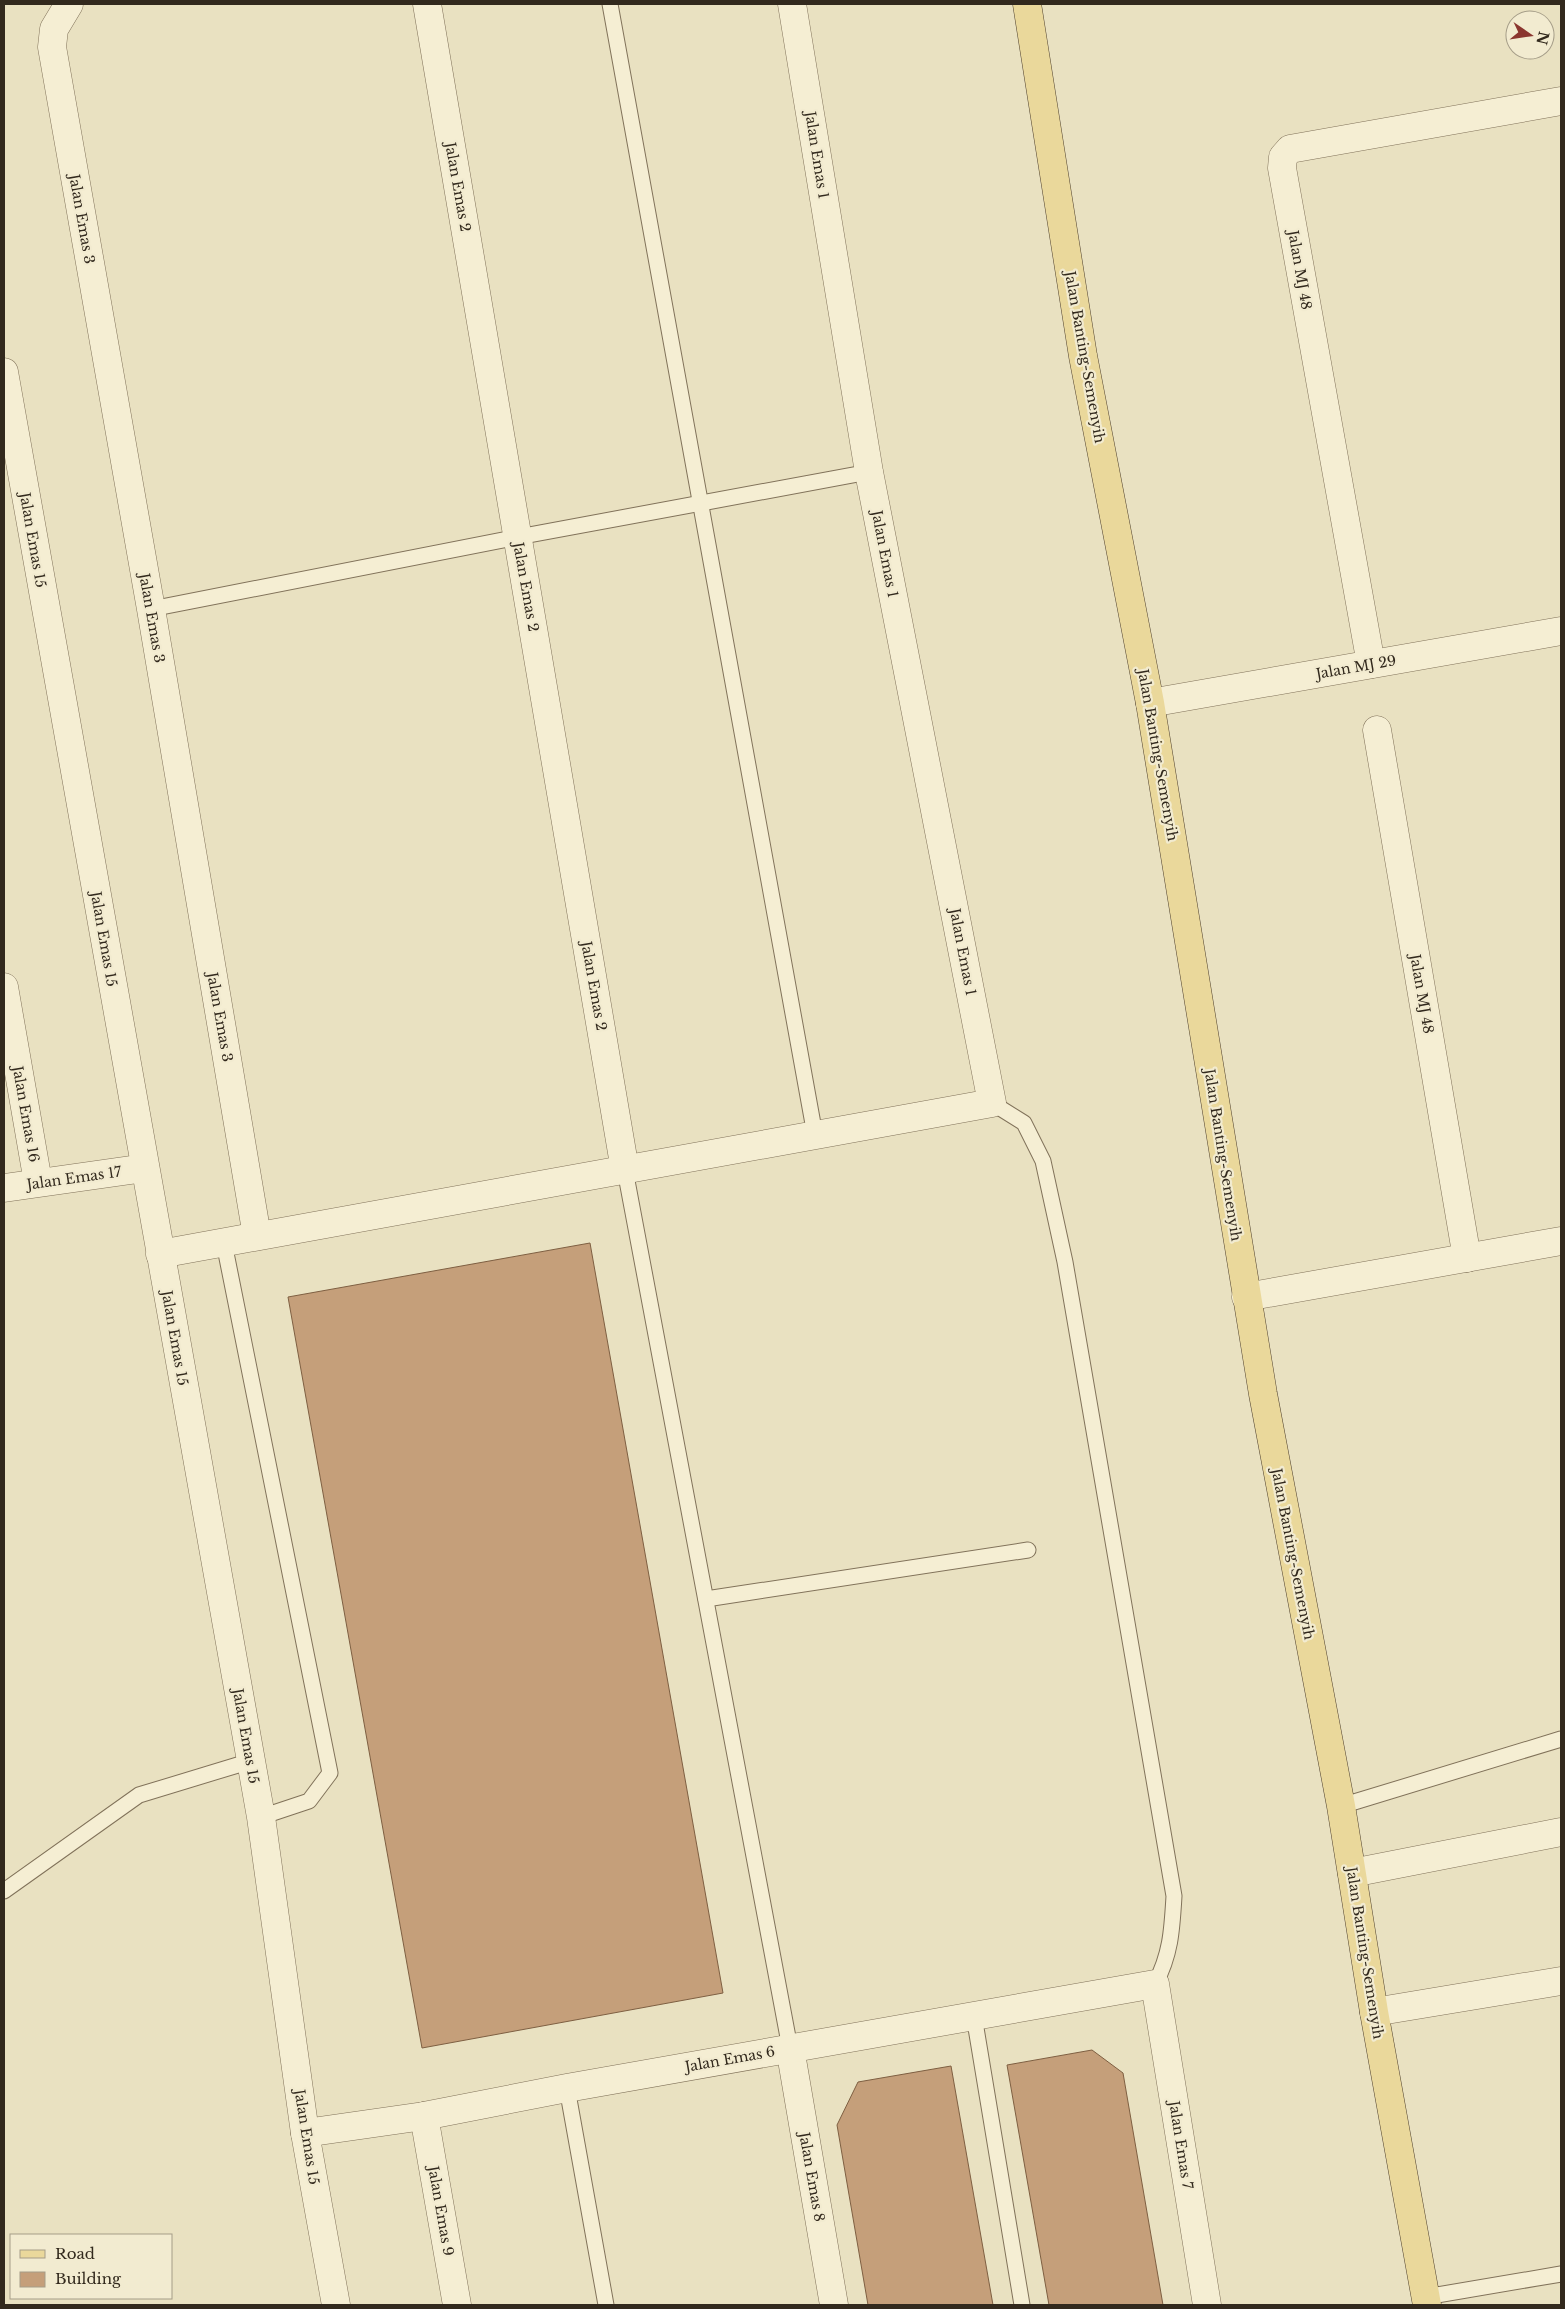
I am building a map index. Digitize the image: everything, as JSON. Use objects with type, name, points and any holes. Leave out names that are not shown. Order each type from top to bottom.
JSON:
[{"type":"main road","name":"Jalan Banting-Semenyih","points":[[1027,4],[1083,356],[1150,703],[1246,1297],[1341,1806],[1374,2012],[1426,2301]]},
{"type":"street","name":"Jalan Emas 3","points":[[69,4],[54,29],[52,47],[151,609],[257,1236]]},
{"type":"street","name":"Jalan Emas 2","points":[[427,4],[625,1170]]},
{"type":"street","name":"Jalan Emas 1","points":[[792,4],[870,472],[992,1103]]},
{"type":"street","name":"Jalan MJ 48","points":[[1371,664],[1282,168],[1282,157],[1290,149],[1561,101]]},
{"type":"street","name":"Jalan Emas 15","points":[[4,372],[261,1817],[306,2133],[336,2305]]},
{"type":"street","name":"Jalan MJ 29","points":[[1150,703],[1561,631]]},
{"type":"street","name":"Jalan MJ 48","points":[[1377,730],[1467,1258]]},
{"type":"street","name":"Jalan Emas 16","points":[[4,987],[38,1182]]},
{"type":"street","points":[[160,1254],[992,1103]]},
{"type":"street","name":"Jalan Emas 17","points":[[4,1188],[145,1168]]},
{"type":"street","points":[[1246,1297],[1561,1241]]},
{"type":"street","points":[[1352,1873],[1561,1832]]},
{"type":"street","points":[[1374,2012],[1561,1981]]},
{"type":"street","name":"Jalan Emas 6","points":[[306,2133],[424,2116],[567,2088],[1155,1984]]},
{"type":"street","name":"Jalan Emas 7","points":[[1155,1984],[1207,2305]]},
{"type":"street","name":"Jalan Emas 8","points":[[790,2048],[834,2305]]},
{"type":"street","name":"Jalan Emas 9","points":[[424,2116],[457,2305]]},
{"type":"lane","points":[[610,4],[702,503],[815,1135]]},
{"type":"lane","points":[[151,609],[518,537],[870,472]]},
{"type":"lane","points":[[992,1103],[1024,1123],[1044,1161],[1066,1262],[1174,1896],[1171,1942],[1166,1964],[1155,1984]]},
{"type":"lane","points":[[625,1170],[790,2048]]},
{"type":"lane","points":[[224,1242],[330,1774],[310,1801],[261,1817]]},
{"type":"lane","points":[[706,1599],[1028,1550]]},
{"type":"lane","points":[[1341,1806],[1561,1739]]},
{"type":"lane","points":[[4,1891],[139,1795],[251,1760]]},
{"type":"lane","points":[[974,2016],[1022,2305]]},
{"type":"lane","points":[[567,2088],[606,2305]]},
{"type":"lane","points":[[1426,2301],[1561,2274]]},
{"type":"building","points":[[590,1243],[723,1993],[422,2048],[288,1297]]},
{"type":"building","points":[[1092,2050],[1123,2073],[1163,2305],[1049,2305],[1007,2065]]},
{"type":"building","points":[[951,2066],[993,2305],[868,2305],[837,2125],[858,2082]]}]
